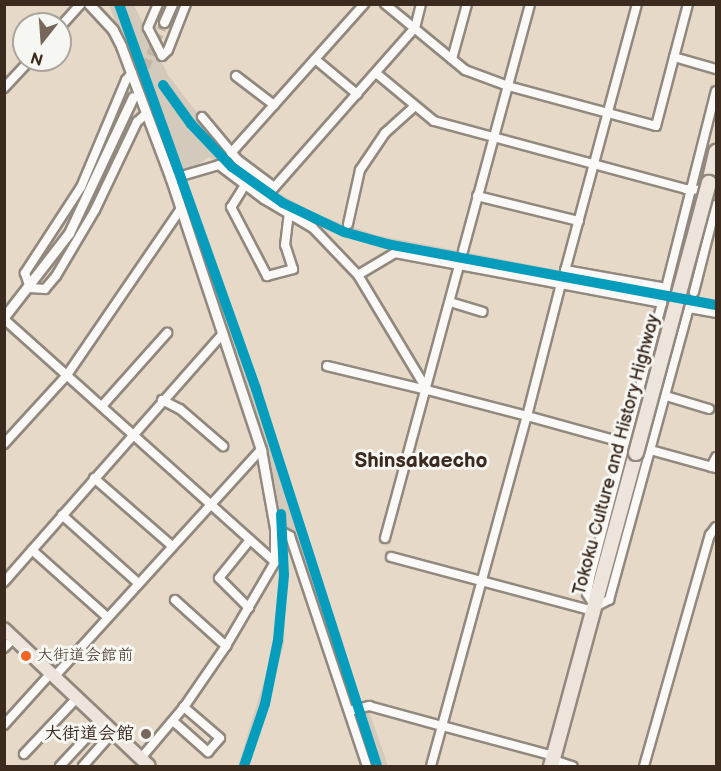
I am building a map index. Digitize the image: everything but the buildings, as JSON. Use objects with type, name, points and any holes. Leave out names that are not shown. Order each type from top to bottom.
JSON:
[{"type":"highway","name":"Tokoku Culture and History Highway","points":[[553,761],[636,453],[713,187],[717,152]]},
{"type":"main road","points":[[4,629],[145,762]]},
{"type":"street","points":[[89,4],[113,30],[132,73],[171,179],[261,450],[275,528],[275,562],[226,646],[145,762]]},
{"type":"street","points":[[158,4],[148,28],[162,56],[168,50],[186,4]]},
{"type":"street","points":[[164,22],[172,4]]},
{"type":"street","points":[[231,153],[364,4]]},
{"type":"street","points":[[385,4],[465,70],[508,86],[656,126],[688,4]]},
{"type":"street","points":[[264,199],[415,28],[421,4]]},
{"type":"street","points":[[452,59],[467,4]]},
{"type":"street","points":[[464,251],[530,4]]},
{"type":"street","points":[[635,5],[609,113],[565,270],[666,288],[717,91]]},
{"type":"street","points":[[674,57],[717,69]]},
{"type":"street","points":[[315,59],[357,94]]},
{"type":"street","points":[[4,88],[19,72]]},
{"type":"street","points":[[30,288],[25,273],[81,187],[126,80],[132,73]]},
{"type":"street","points":[[375,73],[434,121],[692,187],[713,187]]},
{"type":"street","points":[[236,76],[274,105]]},
{"type":"street","points":[[133,97],[85,204],[30,288],[4,318],[275,562]]},
{"type":"street","points":[[348,224],[360,170],[385,133],[415,106]]},
{"type":"street","points":[[30,288],[45,289],[56,276],[95,210],[137,122],[147,113]]},
{"type":"street","points":[[202,117],[231,153],[274,187]]},
{"type":"street","points":[[171,179],[214,164],[264,199],[313,228],[358,275],[427,390]]},
{"type":"street","points":[[245,185],[231,207],[267,276],[292,269],[285,245],[289,214]]},
{"type":"street","points":[[477,196],[579,221]]},
{"type":"street","points":[[694,292],[717,205]]},
{"type":"street","points":[[4,444],[67,375],[180,210]]},
{"type":"street","points":[[358,275],[395,253],[662,303],[587,594],[594,609]]},
{"type":"street","points":[[385,538],[427,390],[459,265]]},
{"type":"street","points":[[671,267],[699,274]]},
{"type":"street","points":[[431,766],[561,284]]},
{"type":"street","points":[[450,302],[483,312]]},
{"type":"street","points":[[391,557],[594,609],[609,600],[653,450],[689,308],[717,313]]},
{"type":"street","points":[[656,324],[683,330]]},
{"type":"street","points":[[102,406],[167,333]]},
{"type":"street","points":[[4,582],[162,400],[223,334]]},
{"type":"street","points":[[327,366],[625,441],[714,469],[717,457]]},
{"type":"street","points":[[666,396],[709,409]]},
{"type":"street","points":[[162,400],[180,410],[223,446]]},
{"type":"street","points":[[4,725],[261,450]]},
{"type":"street","points":[[94,478],[171,546]]},
{"type":"street","points":[[62,515],[138,582]]},
{"type":"street","points":[[644,766],[710,535],[717,527]]},
{"type":"street","points":[[275,528],[290,536],[368,766]]},
{"type":"street","points":[[249,608],[219,578],[250,540]]},
{"type":"street","points":[[32,550],[107,617]]},
{"type":"street","points":[[175,600],[226,646]]},
{"type":"street","points":[[4,648],[14,638]]},
{"type":"street","points":[[24,754],[77,698]]},
{"type":"street","points":[[349,711],[364,706],[442,726],[572,766]]},
{"type":"street","points":[[173,721],[208,752],[220,738],[184,707]]},
{"type":"street","points":[[60,766],[102,721]]},
{"type":"street","points":[[83,766],[113,732]]},
{"type":"shaded area","points":[[109,5],[134,5],[168,75],[234,161],[268,187],[264,193],[209,157],[191,170],[172,173]]},
{"type":"shaded area","points":[[186,179],[362,704],[359,705],[350,704],[294,535],[280,526],[276,517],[268,462],[247,390],[175,184]]},
{"type":"shaded area","points":[[275,191],[318,215],[376,235],[563,271],[560,281],[367,243],[303,218],[269,198]]},
{"type":"shaded area","points":[[567,272],[716,301],[714,310],[565,281]]},
{"type":"shaded area","points":[[278,532],[288,539],[284,644],[252,757],[248,766],[238,766],[271,658],[279,591]]},
{"type":"shaded area","points":[[363,709],[369,711],[388,766],[370,766],[353,716]]},
{"type":"tunnel","points":[[135,92],[164,22]]},
{"type":"transit line","points":[[119,4],[256,389],[377,766]]},
{"type":"transit line","points":[[163,85],[191,124],[232,167],[283,203],[344,232],[387,244],[716,305]]},
{"type":"transit line","points":[[244,766],[265,704],[278,640],[284,575],[281,514]]},
{"type":"place","name":"大街道会館前","points":[[26,656]]},
{"type":"place","name":"大街道会館","points":[[146,734]]},
{"type":"district","name":"Shinsakaecho","points":[[421,461]]}]
